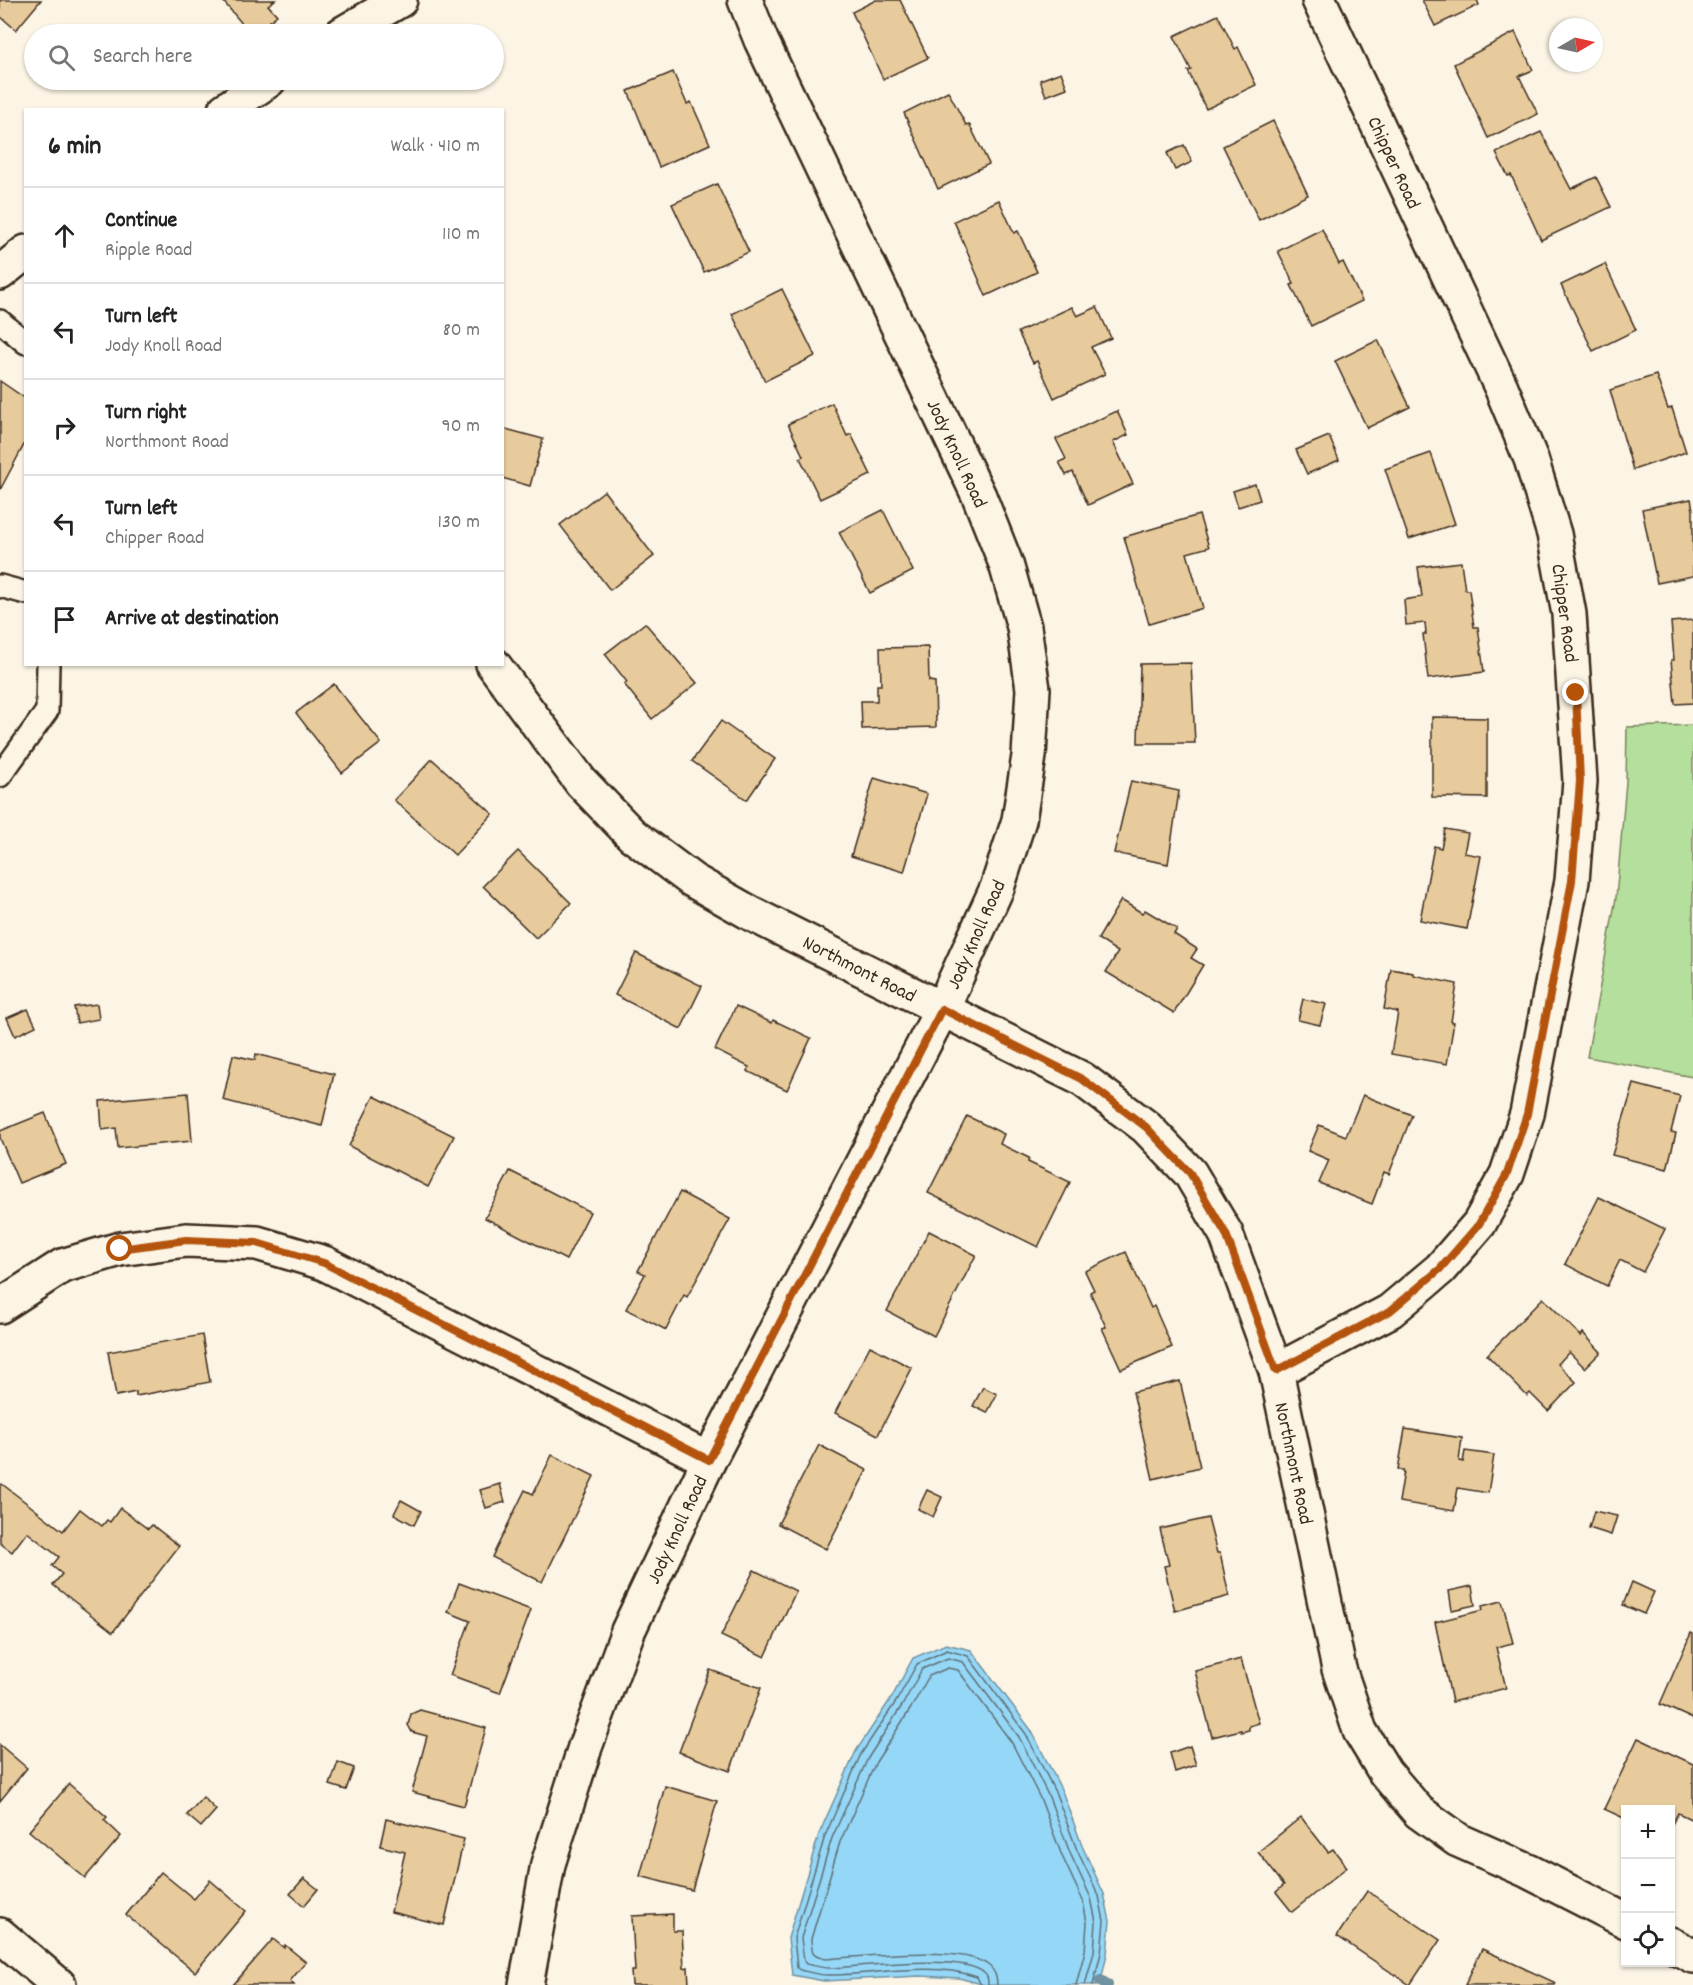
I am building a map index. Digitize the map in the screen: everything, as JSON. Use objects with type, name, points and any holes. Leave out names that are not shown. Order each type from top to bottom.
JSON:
[{"type":"street","points":[[359,24],[400,0]]},
{"type":"street","name":"Jody Knoll Road","points":[[526,1985],[548,1864],[585,1747],[628,1631],[709,1460],[942,1009],[996,888],[1019,820],[1029,756],[1033,689],[1024,627],[1006,564],[979,496],[761,40],[745,0]]},
{"type":"street","name":"Chipper Road","points":[[1276,1371],[1390,1311],[1440,1269],[1479,1224],[1507,1174],[1527,1114],[1572,881],[1580,781],[1569,614],[1554,534],[1531,459],[1501,387],[1319,0]]},
{"type":"street","points":[[228,108],[254,90]]},
{"type":"street","points":[[0,273],[24,254]]},
{"type":"street","name":"Northmont Road","points":[[494,666],[581,782],[632,835],[692,880],[742,908],[1082,1079],[1146,1127],[1190,1173],[1226,1234],[1276,1371],[1339,1668],[1360,1731],[1385,1772],[1419,1812],[1458,1840],[1528,1871],[1621,1918]]},
{"type":"street","points":[[0,1306],[62,1266],[120,1249],[186,1240],[257,1243],[324,1263],[709,1460]]},
{"type":"street","points":[[0,1935],[59,1985]]},
{"type":"street","points":[[1675,1946],[1693,1956]]},
{"type":"lane","points":[[0,321],[24,341]]},
{"type":"lane","points":[[0,586],[24,592]]},
{"type":"lane","points":[[0,776],[47,711],[48,666]]},
{"type":"green space","points":[[1693,725],[1693,1077],[1587,1057],[1616,898],[1626,782],[1627,727]]},
{"type":"water","points":[[946,1644],[971,1650],[1031,1730],[1062,1791],[1083,1848],[1104,1894],[1110,1921],[1107,1954],[1101,1981],[1096,1985],[985,1985],[959,1978],[920,1976],[824,1981],[792,1975],[788,1938],[819,1834],[856,1751],[892,1697],[913,1658]]},
{"type":"building","points":[[0,0],[41,0],[16,30],[0,16]]},
{"type":"building","points":[[222,0],[275,0],[268,5],[277,15],[267,24],[242,24]]},
{"type":"building","points":[[876,0],[900,0],[928,58],[883,79],[852,12]]},
{"type":"building","points":[[1422,0],[1477,0],[1479,5],[1435,26]]},
{"type":"building","points":[[1218,15],[1235,49],[1238,47],[1256,85],[1206,109],[1188,71],[1191,70],[1174,36]]},
{"type":"building","points":[[1515,32],[1533,70],[1519,76],[1538,114],[1488,138],[1454,64]]},
{"type":"building","points":[[673,72],[687,104],[691,102],[710,144],[659,167],[628,91]]},
{"type":"building","points":[[1061,72],[1067,88],[1046,96],[1040,80]]},
{"type":"building","points":[[948,91],[966,125],[969,124],[989,164],[938,189],[904,113]]},
{"type":"building","points":[[1273,121],[1308,195],[1259,220],[1223,146]]},
{"type":"building","points":[[1541,132],[1571,189],[1596,177],[1611,207],[1541,240],[1511,175],[1508,176],[1496,153]]},
{"type":"building","points":[[1184,145],[1192,162],[1175,170],[1167,153]]},
{"type":"building","points":[[717,184],[749,252],[704,272],[672,204]]},
{"type":"building","points":[[999,200],[1014,233],[1018,231],[1037,272],[986,296],[954,221]]},
{"type":"building","points":[[1322,229],[1339,264],[1343,262],[1362,301],[1311,326],[1278,251]]},
{"type":"building","points":[[1605,264],[1636,330],[1593,351],[1561,285]]},
{"type":"building","points":[[782,289],[815,356],[765,381],[732,314]]},
{"type":"building","points":[[1072,307],[1077,316],[1097,307],[1111,338],[1091,347],[1105,374],[1054,398],[1037,361],[1033,363],[1018,332]]},
{"type":"building","points":[[1378,340],[1410,407],[1367,428],[1335,361]]},
{"type":"building","points":[[1656,375],[1668,409],[1672,408],[1686,452],[1633,470],[1610,390]]},
{"type":"building","points":[[0,381],[24,398],[24,445],[0,490]]},
{"type":"building","points":[[832,403],[847,436],[851,434],[871,475],[820,499],[800,458],[803,456],[788,424]]},
{"type":"building","points":[[1117,411],[1128,435],[1113,442],[1133,484],[1088,505],[1073,472],[1066,475],[1059,462],[1066,459],[1056,439]]},
{"type":"building","points":[[504,429],[543,439],[530,486],[504,479]]},
{"type":"building","points":[[1329,436],[1339,460],[1307,474],[1296,450]]},
{"type":"building","points":[[1431,453],[1455,524],[1409,539],[1385,469]]},
{"type":"building","points":[[1255,484],[1260,500],[1238,507],[1233,491]]},
{"type":"building","points":[[604,491],[654,556],[610,590],[560,525]]},
{"type":"building","points":[[1691,499],[1693,576],[1657,583],[1642,509]]},
{"type":"building","points":[[883,510],[913,571],[870,593],[839,532]]},
{"type":"building","points":[[1199,515],[1209,547],[1187,553],[1203,608],[1149,624],[1124,537]]},
{"type":"building","points":[[1461,562],[1465,590],[1469,590],[1474,627],[1478,627],[1484,672],[1428,679],[1423,634],[1426,634],[1425,623],[1406,625],[1404,600],[1422,597],[1418,567]]},
{"type":"building","points":[[1693,620],[1693,703],[1675,704],[1671,660],[1674,660],[1671,622]]},
{"type":"building","points":[[645,623],[697,683],[652,719],[624,684],[627,682],[605,654]]},
{"type":"building","points":[[928,647],[929,681],[935,682],[936,727],[862,729],[861,701],[877,701],[877,685],[881,685],[880,648]]},
{"type":"building","points":[[1191,663],[1195,743],[1138,743],[1140,664]]},
{"type":"building","points":[[334,684],[381,743],[342,773],[296,713]]},
{"type":"building","points":[[1432,717],[1487,718],[1487,798],[1432,797]]},
{"type":"building","points":[[721,721],[775,759],[747,800],[692,761]]},
{"type":"building","points":[[432,759],[493,814],[455,855],[394,800]]},
{"type":"building","points":[[874,778],[927,794],[904,872],[851,856]]},
{"type":"building","points":[[1131,781],[1179,791],[1168,864],[1114,853]]},
{"type":"building","points":[[1445,829],[1468,833],[1464,853],[1481,856],[1467,929],[1420,920],[1434,846],[1441,848]]},
{"type":"building","points":[[518,851],[571,903],[536,938],[483,886]]},
{"type":"building","points":[[1121,900],[1142,913],[1145,910],[1177,929],[1174,934],[1197,949],[1191,958],[1203,965],[1174,1013],[1106,972],[1118,952],[1098,939]]},
{"type":"building","points":[[636,953],[702,986],[681,1029],[615,995]]},
{"type":"building","points":[[1391,969],[1457,984],[1447,1064],[1391,1054],[1398,1012],[1384,1009]]},
{"type":"building","points":[[1303,999],[1326,1004],[1320,1025],[1298,1020]]},
{"type":"building","points":[[97,1004],[99,1019],[77,1023],[74,1007]]},
{"type":"building","points":[[736,1006],[811,1038],[787,1090],[747,1071],[749,1067],[715,1050]]},
{"type":"building","points":[[28,1009],[36,1026],[15,1036],[7,1018]]},
{"type":"building","points":[[256,1054],[334,1074],[322,1126],[223,1100],[233,1055],[255,1060]]},
{"type":"building","points":[[1634,1084],[1680,1096],[1671,1132],[1676,1133],[1667,1169],[1612,1155]]},
{"type":"building","points":[[188,1093],[192,1141],[118,1148],[116,1128],[102,1130],[100,1101]]},
{"type":"building","points":[[1363,1095],[1412,1115],[1389,1174],[1384,1172],[1372,1204],[1319,1183],[1329,1160],[1308,1151],[1319,1125],[1346,1136]]},
{"type":"building","points":[[374,1096],[454,1136],[428,1187],[349,1146]]},
{"type":"building","points":[[45,1113],[66,1164],[19,1183],[0,1138],[0,1131]]},
{"type":"building","points":[[967,1116],[1004,1134],[1000,1144],[1029,1158],[1028,1162],[1070,1182],[1038,1247],[928,1193]]},
{"type":"building","points":[[510,1171],[590,1212],[566,1260],[485,1218]]},
{"type":"building","points":[[680,1192],[730,1219],[687,1297],[684,1295],[666,1330],[626,1309],[645,1274],[638,1271]]},
{"type":"building","points":[[1599,1197],[1665,1229],[1643,1272],[1620,1260],[1607,1286],[1565,1264]]},
{"type":"building","points":[[929,1231],[976,1255],[934,1336],[887,1311]]},
{"type":"building","points":[[1126,1252],[1151,1308],[1154,1306],[1172,1347],[1121,1369],[1102,1328],[1106,1327],[1090,1292],[1094,1290],[1085,1271]]},
{"type":"building","points":[[1543,1298],[1581,1336],[1583,1333],[1601,1352],[1585,1368],[1569,1352],[1558,1364],[1576,1382],[1548,1411],[1530,1393],[1527,1396],[1487,1355]]},
{"type":"building","points":[[202,1335],[210,1382],[136,1396],[136,1392],[116,1396],[108,1352]]},
{"type":"building","points":[[870,1346],[912,1368],[878,1435],[835,1413]]},
{"type":"building","points":[[1180,1381],[1200,1467],[1153,1479],[1133,1392]]},
{"type":"building","points":[[983,1387],[997,1394],[987,1413],[973,1406]]},
{"type":"building","points":[[1405,1429],[1462,1438],[1459,1461],[1463,1462],[1465,1451],[1494,1455],[1488,1493],[1458,1488],[1454,1511],[1399,1502],[1404,1471],[1398,1470]]},
{"type":"building","points":[[819,1445],[867,1470],[826,1549],[778,1524]]},
{"type":"building","points":[[552,1455],[594,1476],[542,1582],[492,1557],[525,1490],[533,1494]]},
{"type":"building","points":[[2,1484],[63,1531],[80,1509],[102,1526],[107,1520],[110,1522],[120,1508],[148,1529],[152,1525],[179,1546],[113,1632],[53,1585],[62,1574],[52,1566],[59,1557],[27,1532],[12,1552],[0,1543],[0,1486]]},
{"type":"building","points":[[500,1484],[505,1502],[486,1508],[480,1490]]},
{"type":"building","points":[[927,1490],[942,1497],[933,1517],[918,1509]]},
{"type":"building","points":[[401,1500],[421,1511],[414,1525],[394,1514]]},
{"type":"building","points":[[1594,1511],[1617,1516],[1611,1535],[1589,1528]]},
{"type":"building","points":[[1208,1518],[1217,1553],[1220,1553],[1229,1596],[1175,1611],[1164,1566],[1169,1565],[1160,1529]]},
{"type":"building","points":[[754,1570],[796,1591],[765,1657],[721,1636]]},
{"type":"building","points":[[1632,1582],[1654,1592],[1644,1614],[1623,1605]]},
{"type":"building","points":[[459,1583],[531,1610],[500,1693],[450,1675],[470,1621],[448,1612]]},
{"type":"building","points":[[1472,1586],[1475,1605],[1452,1610],[1449,1591]]},
{"type":"building","points":[[1502,1601],[1513,1643],[1496,1647],[1506,1688],[1452,1702],[1435,1622],[1483,1610],[1482,1606]]},
{"type":"building","points":[[1691,1633],[1693,1634],[1693,1719],[1660,1704]]},
{"type":"building","points":[[1241,1659],[1259,1723],[1249,1726],[1249,1730],[1212,1737],[1195,1671]]},
{"type":"building","points":[[710,1670],[761,1688],[730,1771],[679,1752]]},
{"type":"building","points":[[420,1710],[486,1728],[464,1806],[412,1792],[427,1736],[412,1732],[408,1725],[411,1714]]},
{"type":"building","points":[[1638,1738],[1693,1764],[1693,1820],[1678,1813],[1675,1819],[1675,1805],[1621,1805],[1621,1817],[1604,1809]]},
{"type":"building","points":[[0,1745],[27,1768],[0,1801]]},
{"type":"building","points":[[1190,1746],[1196,1765],[1175,1772],[1170,1753]]},
{"type":"building","points":[[338,1762],[354,1768],[346,1790],[330,1785]]},
{"type":"building","points":[[69,1784],[107,1817],[104,1820],[121,1836],[85,1878],[29,1831]]},
{"type":"building","points":[[665,1786],[717,1801],[692,1890],[640,1876]]},
{"type":"building","points":[[203,1797],[216,1810],[201,1827],[187,1815]]},
{"type":"building","points":[[1301,1817],[1328,1852],[1333,1849],[1347,1867],[1292,1912],[1276,1892],[1284,1885],[1258,1852]]},
{"type":"building","points":[[386,1819],[464,1839],[444,1925],[391,1912],[405,1852],[380,1846]]},
{"type":"building","points":[[161,1872],[194,1899],[210,1880],[246,1911],[195,1972],[126,1915]]},
{"type":"building","points":[[304,1878],[318,1889],[304,1906],[290,1894]]},
{"type":"building","points":[[1367,1891],[1440,1940],[1410,1985],[1337,1936]]},
{"type":"building","points":[[673,1914],[673,1931],[682,1931],[684,1968],[688,1967],[689,1985],[632,1985],[631,1971],[635,1971],[632,1916]]},
{"type":"building","points":[[273,1939],[284,1948],[285,1945],[306,1962],[290,1981],[294,1985],[233,1985]]},
{"type":"building","points":[[1482,1949],[1556,1983],[1555,1985],[1465,1985]]},
{"type":"waterway","points":[[1101,1981],[1107,1985]]},
{"type":"route","points":[[120,1249],[186,1240],[257,1243],[324,1263],[709,1460],[942,1009],[1082,1079],[1146,1127],[1190,1173],[1226,1234],[1276,1371],[1390,1311],[1440,1269],[1479,1224],[1507,1174],[1527,1114],[1572,881],[1580,781],[1576,693]]}]
